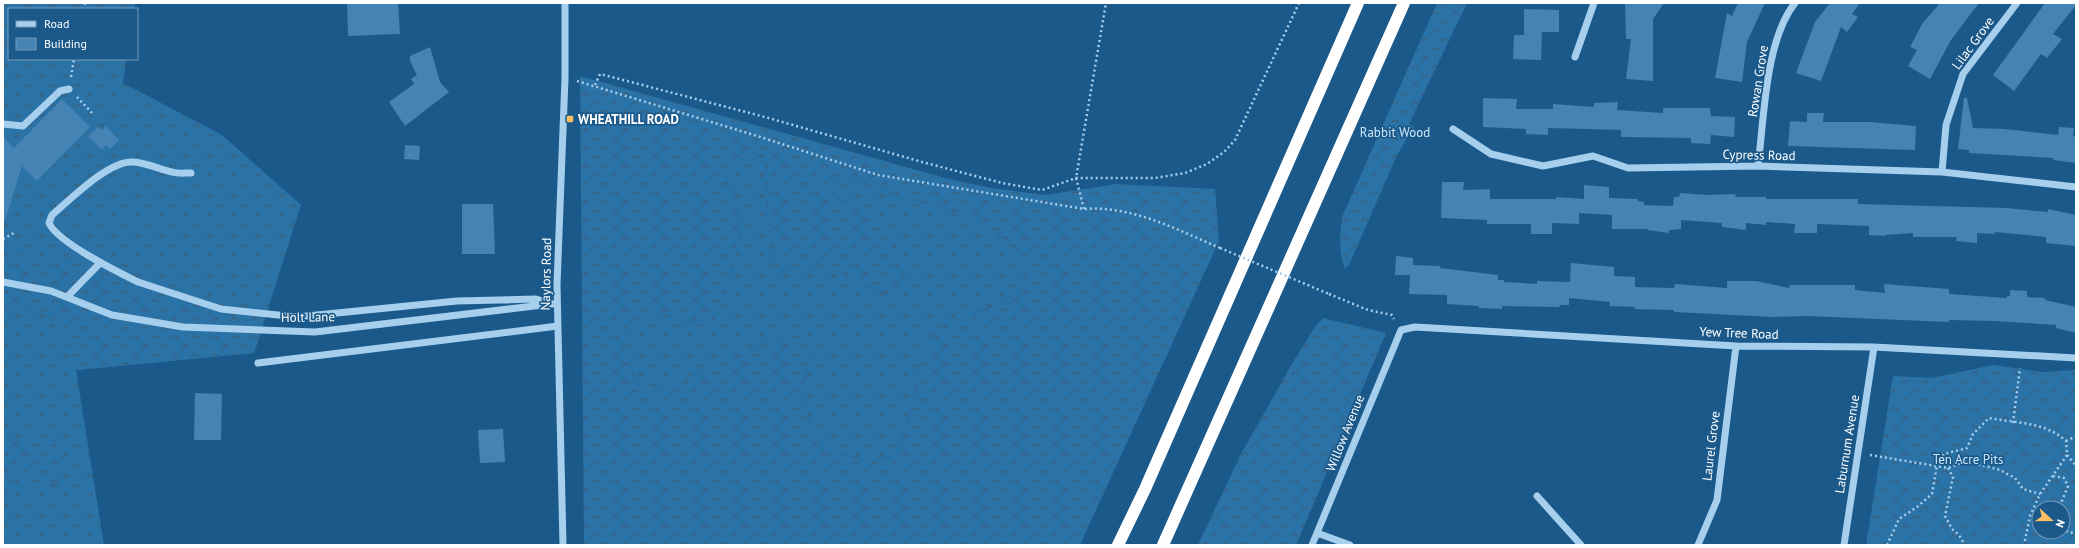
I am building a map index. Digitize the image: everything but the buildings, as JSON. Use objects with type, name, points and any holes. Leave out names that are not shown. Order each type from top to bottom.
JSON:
[{"type":"highway","points":[[1118,545],[1146,489],[1358,3]]},
{"type":"highway","points":[[1163,545],[1404,3]]},
{"type":"street","name":"Naylors Road","points":[[562,545],[558,326],[555,304],[565,78],[565,3]]},
{"type":"street","points":[[1575,57],[1594,3]]},
{"type":"street","name":"Rowan Grove","points":[[1758,166],[1772,54],[1788,11],[1795,3]]},
{"type":"street","name":"Lilac Grove","points":[[1942,172],[1946,125],[1963,74],[2017,3]]},
{"type":"street","points":[[3,124],[23,126],[60,91],[69,89]]},
{"type":"street","name":"Cypress Road","points":[[1452,129],[1491,154],[1543,166],[1593,156],[1628,168],[1758,166],[1942,172],[2076,187]]},
{"type":"street","name":"Holt Lane","points":[[191,173],[174,173],[147,164],[132,162],[120,165],[94,179],[52,215],[49,223],[52,230],[100,263],[138,282],[221,309],[297,317],[457,301],[536,299],[555,304]]},
{"type":"street","points":[[67,297],[100,263]]},
{"type":"street","name":"Holt Lane","points":[[3,282],[51,291],[112,314],[183,327],[315,332],[534,308],[555,304]]},
{"type":"street","points":[[258,363],[558,326]]},
{"type":"street","name":"Yew Tree Road","points":[[1402,330],[1415,328],[1736,346],[1874,347],[2076,358]]},
{"type":"street","name":"Willow Avenue","points":[[1312,545],[1402,330]]},
{"type":"street","name":"Laurel Grove","points":[[1698,545],[1717,500],[1736,346]]},
{"type":"street","name":"Laburnum Avenue","points":[[1844,545],[1874,347]]},
{"type":"street","points":[[1537,496],[1581,545]]},
{"type":"street","points":[[1317,533],[1350,545]]},
{"type":"path","points":[[1084,209],[1076,178],[1106,3]]},
{"type":"path","points":[[595,85],[600,74],[765,117],[1002,183],[1042,190],[1076,178],[1155,178],[1185,173],[1208,164],[1224,152],[1235,140],[1299,3]]},
{"type":"path","points":[[565,78],[595,85],[878,175],[1084,209],[1100,208],[1148,219],[1368,310],[1392,315]]},
{"type":"path","points":[[3,239],[14,233]]},
{"type":"path","points":[[2013,423],[2022,355]]},
{"type":"path","points":[[1887,545],[1899,519],[1932,494],[1937,466],[1944,454],[1967,448],[1973,434],[1989,418],[2045,428],[2057,433],[2066,441],[2067,455],[2076,466]]},
{"type":"path","points":[[2066,441],[2076,436]]},
{"type":"path","points":[[1858,453],[1948,468],[1962,462],[1977,464],[2000,470],[2015,478],[2023,489],[2040,494]]},
{"type":"path","points":[[2024,545],[2030,516],[2040,494],[2067,455]]},
{"type":"path","points":[[1948,468],[1953,478],[1945,516],[1952,529],[1960,535],[1965,545]]},
{"type":"path","points":[[2053,476],[2064,478],[2068,486],[2062,500]]},
{"type":"green space","points":[[3,3],[135,3],[134,8],[8,8],[8,60],[126,60],[123,83],[222,135],[301,205],[254,353],[76,370],[104,545],[3,545]]},
{"type":"green space","name":"Rabbit Wood","points":[[1437,3],[1467,3],[1409,124],[1414,127],[1397,155],[1350,263],[1345,269],[1340,250],[1342,217]]},
{"type":"green space","points":[[580,76],[945,178],[991,188],[1046,195],[1116,184],[1215,189],[1219,241],[1080,545],[584,545]],"holes":[[[740,152],[766,155],[767,211],[776,267],[801,268],[819,263],[889,296],[907,283],[903,256],[875,217],[851,206],[833,193],[840,174],[910,200],[940,206],[980,223],[1011,242],[1031,267],[1011,302],[972,313],[941,326],[922,355],[900,453],[875,462],[838,453],[814,435],[801,395],[810,359],[809,339],[791,330],[750,352],[650,393],[634,381],[629,334],[650,310],[704,326],[713,322],[725,295],[733,268],[738,241],[736,208],[726,177]]]},
{"type":"green space","points":[[739,152],[766,155],[767,211],[776,267],[801,268],[819,263],[889,296],[875,217],[851,206],[833,193],[840,174],[910,200],[940,206],[980,223],[1011,242],[1032,267],[1011,302],[972,313],[922,355],[900,453],[875,462],[838,453],[814,435],[801,395],[810,359],[791,330],[750,352],[650,393],[634,381],[629,334],[650,309],[692,323],[713,322],[729,282],[736,255],[738,241],[737,212],[726,177]]},
{"type":"green space","points":[[3,240],[14,253],[41,266],[76,254],[100,263],[126,286],[165,300],[213,315],[265,318],[254,353],[76,370],[50,314],[3,306]]},
{"type":"green space","points":[[1323,318],[1386,333],[1296,545],[1198,545],[1240,456],[1293,362],[1315,327]]},
{"type":"green space","name":"Ten Acre Pits","points":[[1993,365],[2043,372],[2076,370],[2076,545],[1866,545],[1893,376],[1932,378]]},
{"type":"green space","points":[[3,425],[5,438],[53,435],[62,482],[3,490]]},
{"type":"place","name":"WHEATHILL ROAD","points":[[570,119]]}]
